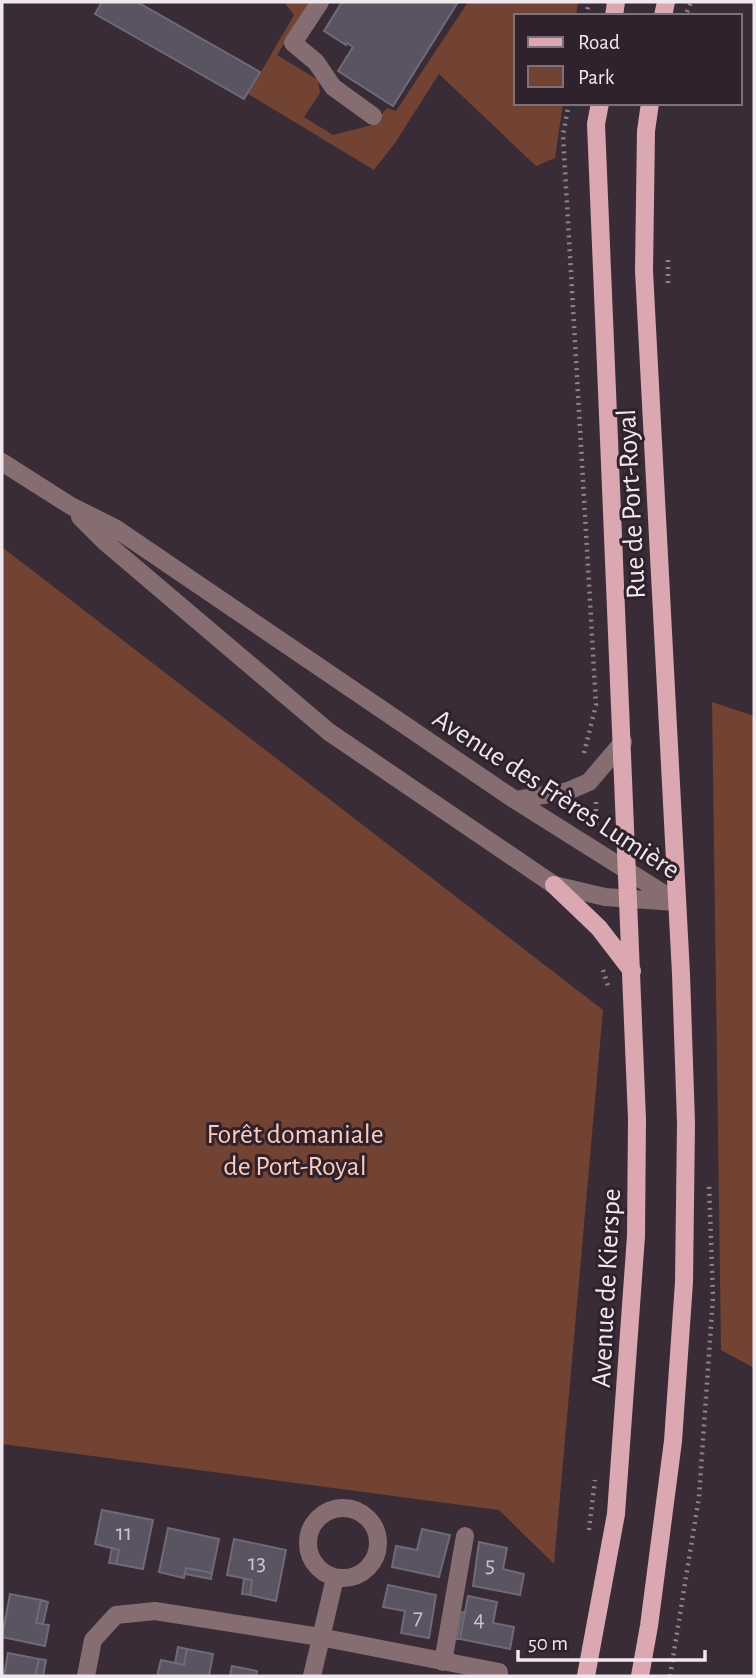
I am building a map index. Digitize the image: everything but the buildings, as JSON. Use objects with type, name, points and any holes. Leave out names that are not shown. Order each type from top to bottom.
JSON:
[{"type":"main road","name":"Rue de Port-Royal","points":[[600,105],[596,124],[629,900]]},
{"type":"main road","name":"Rue de Port-Royal","points":[[650,105],[646,131],[644,271],[677,902]]},
{"type":"main road","points":[[554,885],[599,928],[632,971]]},
{"type":"main road","name":"Avenue de Kierspe","points":[[586,1676],[616,1514],[636,1236],[637,1119],[629,900]]},
{"type":"main road","points":[[640,1676],[673,1441],[684,1282],[686,1123],[677,902]]},
{"type":"street","points":[[320,2],[293,43],[316,62],[333,87],[373,117]]},
{"type":"street","name":"Avenue des Frères Lumière","points":[[2,461],[71,506],[115,528],[515,800],[677,902]]},
{"type":"street","name":"Avenue des Frères Lumière","points":[[71,506],[105,542],[329,732],[554,885],[605,897],[677,902]]},
{"type":"street","points":[[515,800],[568,791],[589,782],[623,742]]},
{"type":"street","points":[[443,1662],[465,1536]]},
{"type":"street","points":[[312,1676],[335,1578]]},
{"type":"street","points":[[86,1676],[93,1640],[116,1615],[155,1611],[320,1637],[499,1672]]},
{"type":"path","points":[[569,105],[563,135],[596,705],[582,759]]},
{"type":"path","points":[[601,962],[610,999]]},
{"type":"path","points":[[589,1533],[595,1478]]},
{"type":"green space","points":[[284,2],[310,2],[277,55],[318,80],[320,93],[304,117],[333,135],[372,125],[387,108],[396,111],[468,2],[578,2],[576,14],[514,14],[514,105],[563,105],[555,158],[536,166],[439,74],[395,143],[374,170],[248,94],[294,15]]},
{"type":"green space","name":"Forêt domaniale de Port-Royal","points":[[2,547],[603,1010],[554,1564],[499,1510],[2,1444]]},
{"type":"green space","points":[[712,702],[754,716],[754,1368],[721,1350]]}]
